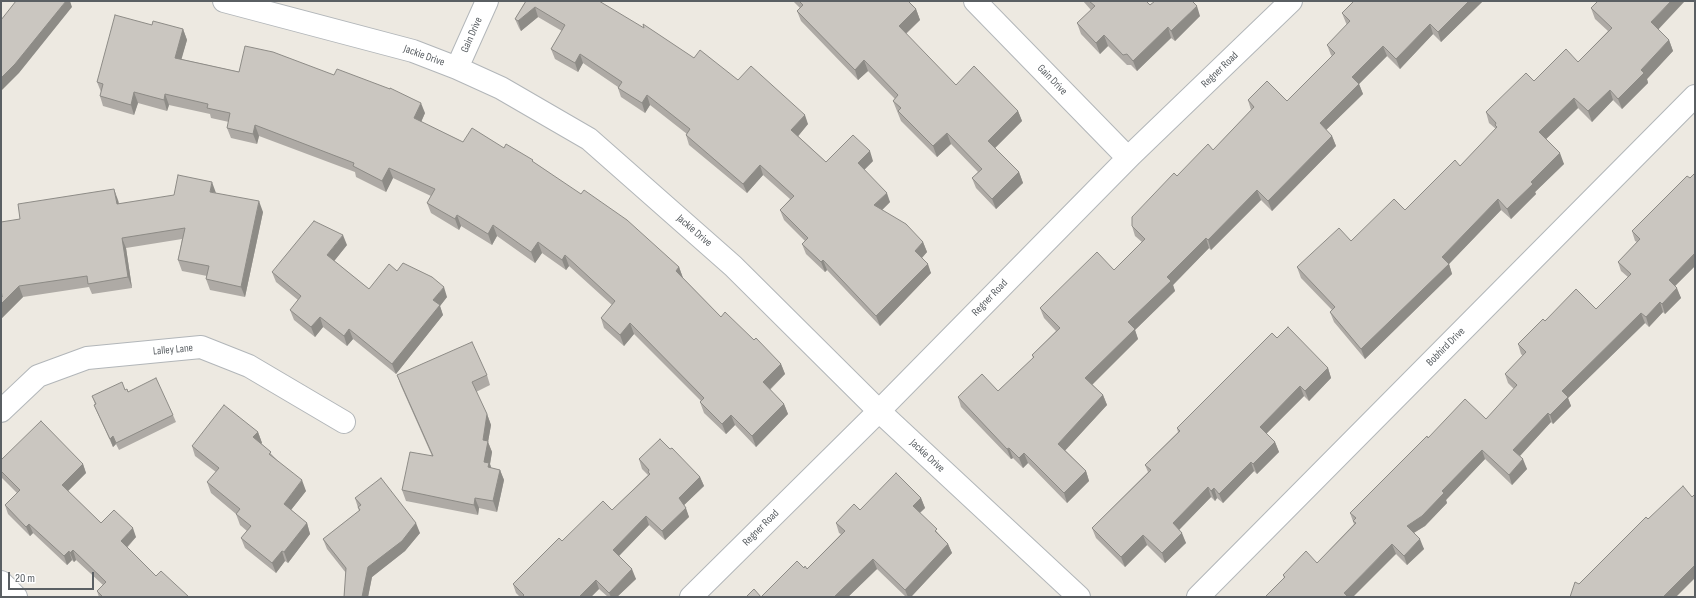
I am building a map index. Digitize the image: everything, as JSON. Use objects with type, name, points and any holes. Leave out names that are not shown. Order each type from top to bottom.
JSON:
[{"type":"street","name":"Jackie Drive","points":[[224,1],[413,51],[457,68],[501,88],[589,139],[733,266],[879,411],[1079,597]]},
{"type":"street","name":"Gain Drive","points":[[457,68],[487,1]]},
{"type":"street","name":"Gain Drive","points":[[975,1],[1128,158]]},
{"type":"street","name":"Regner Road","points":[[691,597],[879,411],[1128,158],[1291,1]]},
{"type":"street","name":"Bobhird Drive","points":[[1198,597],[1695,96]]},
{"type":"street","name":"Lalley Lane","points":[[1,411],[38,376],[87,358],[201,347],[249,366],[344,422]]},
{"type":"street","points":[[1,582],[16,597]]},
{"type":"building","points":[[16,1],[66,1],[15,64],[1,78],[1,20]]},
{"type":"building","points":[[526,1],[599,1],[644,28],[643,24],[694,58],[700,50],[738,80],[751,66],[805,115],[791,130],[826,162],[853,135],[870,151],[858,163],[887,193],[874,205],[906,224],[923,242],[915,251],[928,264],[876,316],[823,260],[821,262],[802,244],[808,238],[780,210],[794,196],[760,165],[743,184],[686,135],[690,129],[647,95],[642,103],[618,88],[622,82],[580,54],[575,63],[551,49],[565,25],[535,7],[518,21],[515,19]]},
{"type":"building","points":[[799,1],[908,1],[916,9],[899,26],[956,85],[974,66],[1018,111],[988,141],[1019,172],[992,199],[972,178],[982,169],[947,133],[933,146],[898,111],[901,108],[893,101],[898,95],[864,60],[855,70],[797,11],[803,5]]},
{"type":"building","points":[[1089,1],[1146,1],[1150,5],[1155,1],[1192,1],[1197,6],[1171,31],[1168,27],[1133,61],[1127,54],[1123,55],[1104,35],[1096,43],[1077,23],[1095,6]]},
{"type":"building","points":[[1354,1],[1469,1],[1438,32],[1430,24],[1396,59],[1383,46],[1352,77],[1359,84],[1320,123],[1332,136],[1268,201],[1257,190],[1208,240],[1206,238],[1167,277],[1171,281],[1128,322],[1135,329],[1085,378],[1103,395],[1058,444],[1086,471],[1064,493],[1024,453],[1019,458],[1009,448],[1007,449],[958,397],[982,374],[998,391],[1034,357],[1032,355],[1060,328],[1040,308],[1097,252],[1114,270],[1145,239],[1132,226],[1132,217],[1174,173],[1177,176],[1208,144],[1213,150],[1254,107],[1248,100],[1267,81],[1287,101],[1335,53],[1327,45],[1350,21],[1342,13]]},
{"type":"building","points":[[1598,1],[1671,1],[1651,22],[1669,40],[1641,70],[1644,73],[1618,99],[1610,90],[1588,111],[1574,98],[1539,132],[1560,153],[1531,182],[1533,184],[1507,209],[1498,199],[1442,257],[1449,264],[1361,349],[1330,312],[1335,307],[1297,267],[1339,228],[1351,241],[1394,199],[1405,210],[1455,160],[1460,166],[1497,127],[1495,125],[1496,123],[1486,112],[1526,73],[1534,81],[1566,49],[1578,62],[1612,28],[1591,8]]},
{"type":"building","points":[[115,15],[152,25],[153,21],[183,29],[175,58],[239,72],[245,46],[273,52],[334,75],[337,69],[390,88],[421,103],[414,118],[463,142],[472,128],[504,148],[506,144],[533,160],[532,161],[581,194],[584,190],[627,220],[679,267],[676,271],[721,317],[725,312],[754,340],[756,338],[781,364],[763,382],[784,404],[752,436],[731,415],[722,424],[700,402],[704,398],[630,323],[620,335],[601,318],[615,301],[565,255],[562,260],[538,242],[531,252],[493,225],[488,234],[457,215],[455,219],[427,203],[435,189],[389,168],[382,181],[353,166],[354,163],[255,125],[253,134],[227,128],[230,113],[207,108],[208,104],[165,94],[164,100],[134,92],[131,105],[100,96],[103,84],[97,82]]},
{"type":"building","points":[[1695,173],[1695,253],[1669,280],[1677,288],[1662,304],[1660,302],[1646,317],[1641,313],[1562,391],[1568,397],[1550,415],[1548,413],[1513,450],[1523,459],[1509,475],[1482,450],[1442,491],[1444,493],[1422,516],[1407,526],[1420,539],[1404,556],[1392,544],[1344,593],[1348,597],[1265,597],[1285,577],[1283,575],[1306,551],[1317,563],[1356,523],[1353,521],[1356,518],[1350,513],[1427,436],[1428,438],[1465,399],[1486,419],[1517,385],[1505,374],[1526,352],[1518,344],[1543,319],[1545,321],[1576,289],[1596,309],[1631,274],[1618,262],[1640,239],[1632,231],[1687,176],[1690,178]]},
{"type":"building","points":[[178,175],[212,182],[210,192],[259,201],[241,287],[206,279],[209,266],[178,260],[185,228],[122,238],[128,277],[88,284],[87,276],[19,286],[1,304],[1,222],[20,219],[18,204],[114,189],[117,204],[174,195]]},
{"type":"building","points":[[314,221],[343,235],[327,255],[369,289],[389,264],[397,271],[403,263],[432,277],[444,287],[433,300],[440,305],[392,364],[349,329],[344,336],[320,317],[311,327],[290,310],[301,296],[272,272]]},
{"type":"building","points":[[1288,327],[1328,368],[1305,391],[1300,386],[1260,427],[1275,442],[1253,464],[1251,462],[1219,494],[1214,488],[1211,491],[1208,487],[1173,523],[1182,533],[1162,553],[1143,535],[1121,557],[1092,528],[1151,470],[1145,465],[1180,431],[1177,428],[1272,333],[1277,338]]},
{"type":"building","points":[[472,342],[487,375],[472,382],[487,414],[483,440],[488,441],[484,462],[489,463],[488,467],[500,470],[493,501],[475,498],[474,505],[402,490],[410,452],[433,456],[397,375]]},
{"type":"building","points":[[156,378],[173,415],[116,443],[113,436],[110,439],[94,405],[96,404],[92,396],[122,382],[125,390],[127,389],[128,392]]},
{"type":"building","points":[[224,405],[258,432],[253,437],[271,452],[269,454],[302,480],[284,504],[307,523],[284,552],[282,551],[272,563],[241,538],[251,526],[236,514],[240,509],[207,482],[219,468],[192,446]]},
{"type":"building","points":[[41,421],[83,464],[62,485],[101,523],[114,510],[133,528],[121,541],[156,576],[161,571],[189,597],[103,597],[97,591],[106,582],[73,550],[70,553],[69,551],[64,556],[29,524],[26,527],[5,505],[20,490],[1,471],[1,460]]},
{"type":"building","points":[[660,439],[670,449],[672,448],[700,477],[679,498],[686,508],[662,531],[646,516],[613,550],[632,569],[609,593],[596,580],[579,597],[522,597],[524,595],[513,584],[559,538],[562,541],[603,501],[612,510],[650,474],[648,472],[649,470],[639,459]]},
{"type":"building","points":[[896,473],[921,498],[913,506],[937,529],[935,531],[948,544],[905,590],[873,559],[834,597],[761,597],[797,561],[807,569],[845,531],[836,523],[854,504],[860,510]]},
{"type":"building","points":[[381,478],[416,523],[402,541],[368,567],[362,597],[344,597],[346,568],[323,539],[360,510],[358,507],[361,505],[355,498]]},
{"type":"building","points":[[1683,486],[1692,497],[1695,494],[1695,565],[1663,597],[1570,597],[1575,582],[1579,584],[1646,517],[1648,519]]},
{"type":"building","points":[[754,589],[761,597],[746,597]]}]
